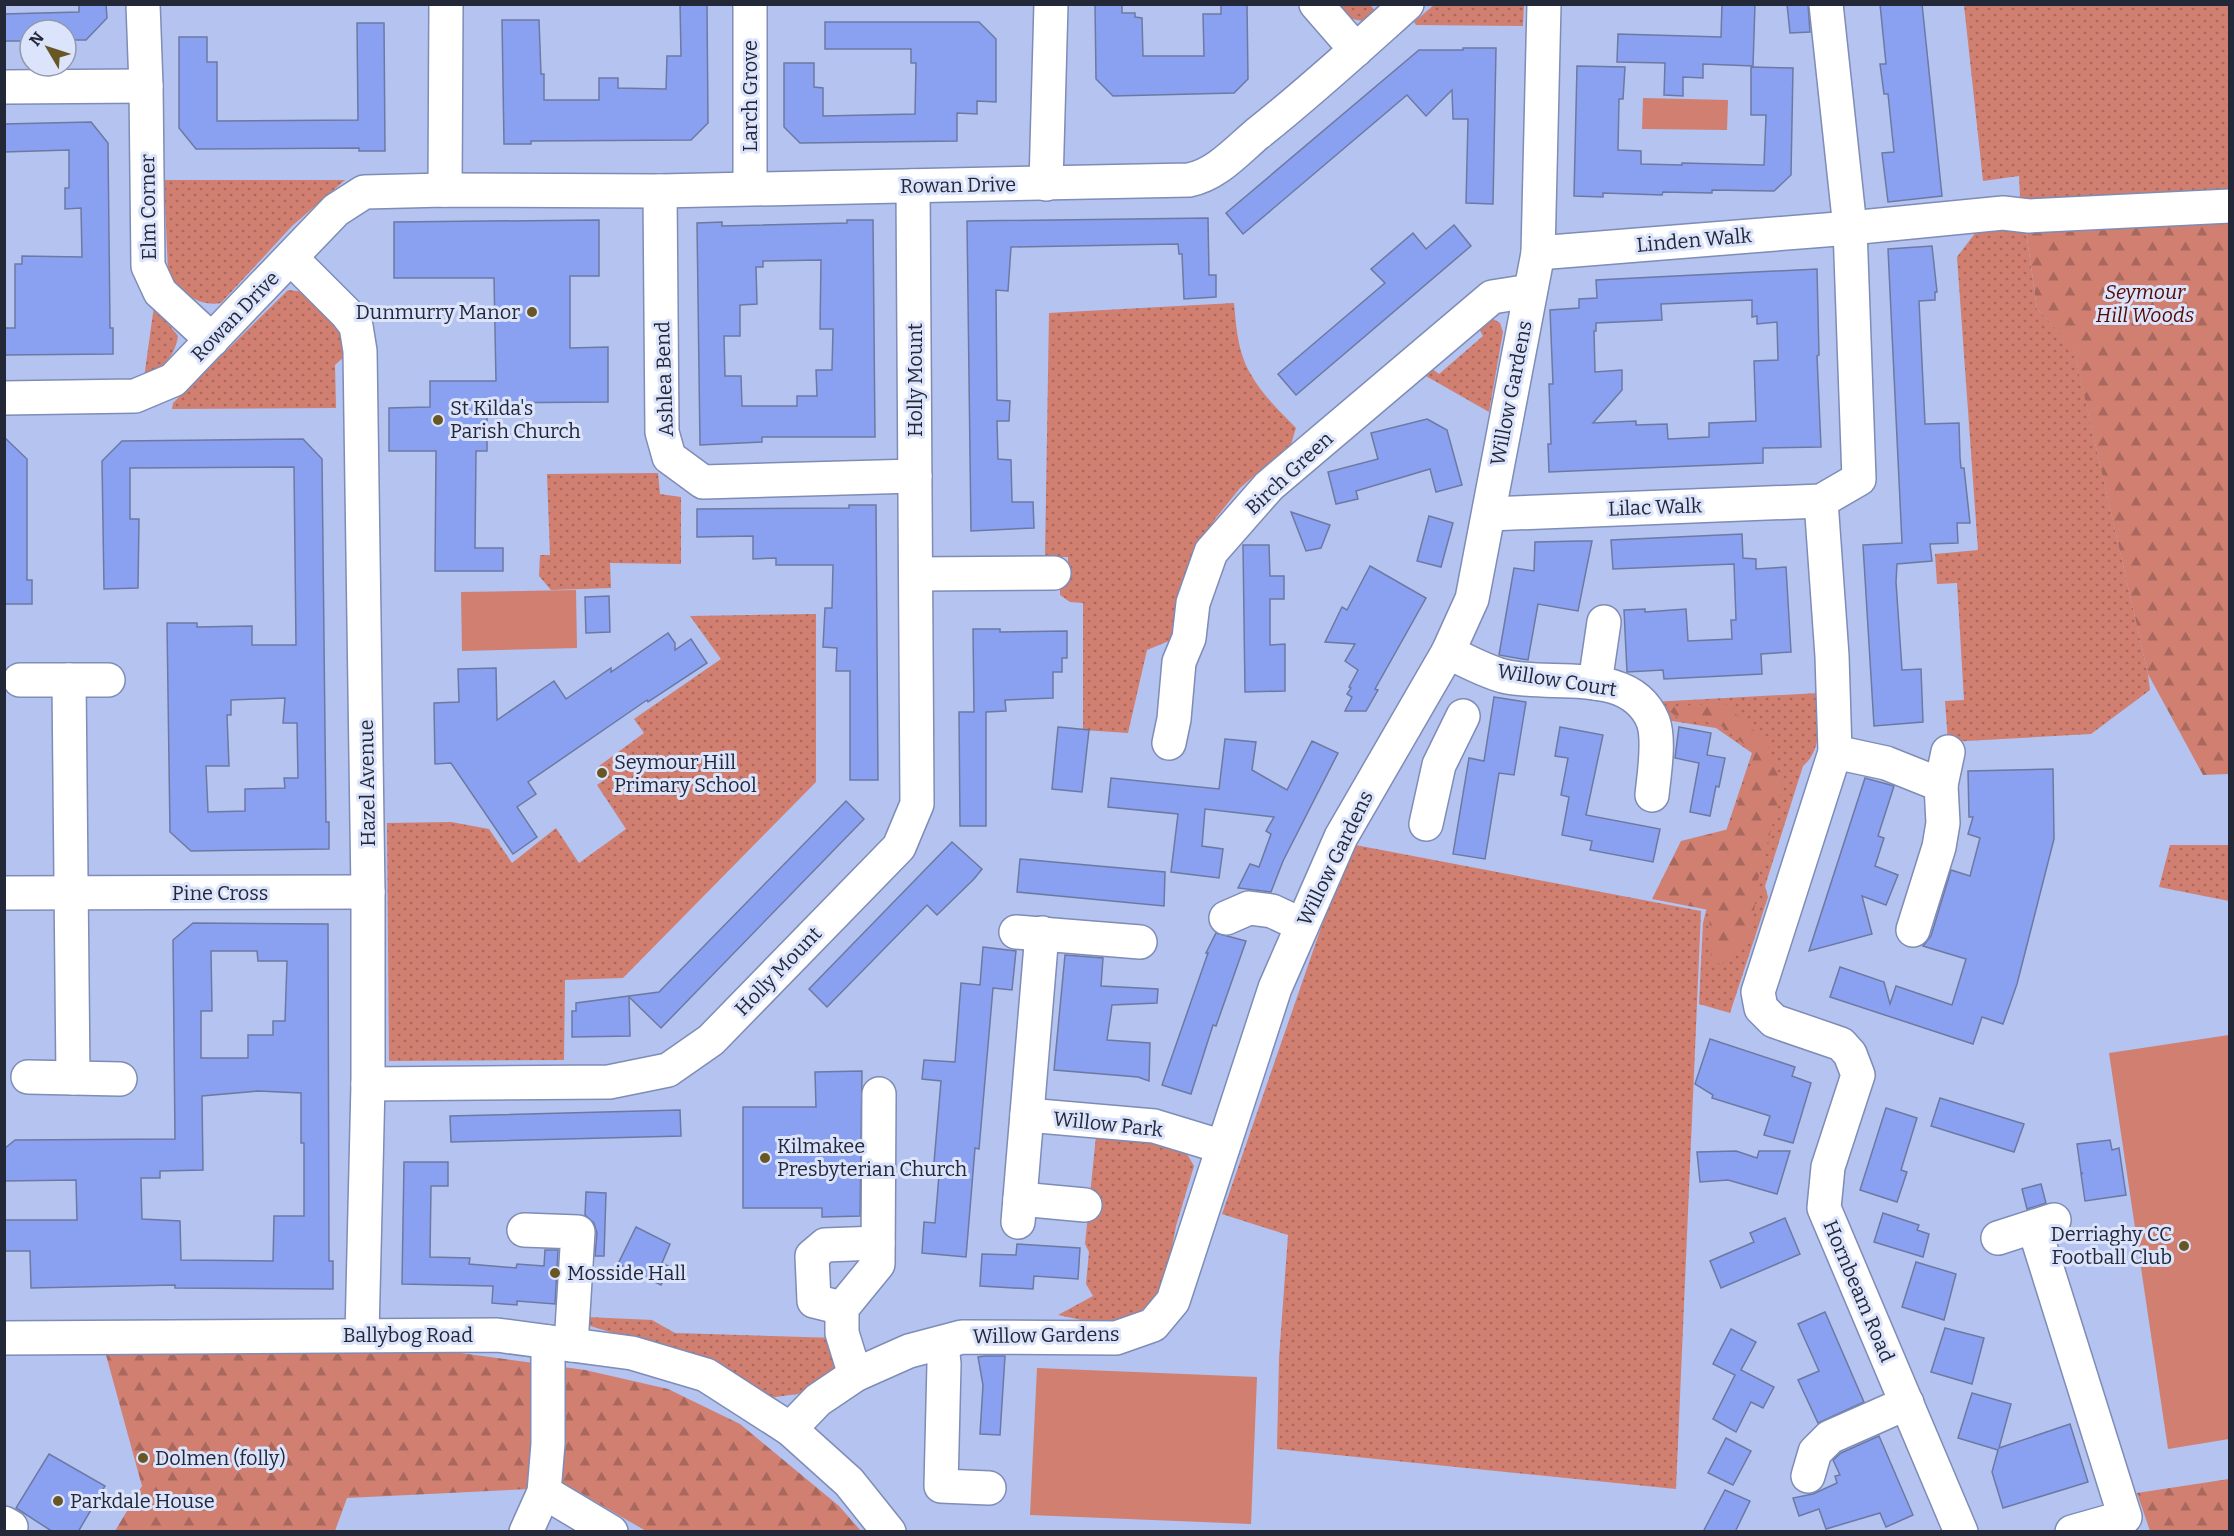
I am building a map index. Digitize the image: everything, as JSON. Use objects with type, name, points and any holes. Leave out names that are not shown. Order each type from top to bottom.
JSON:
[{"type":"street","name":"Elm Corner","points":[[142,4],[146,86],[148,266],[160,292],[212,339]]},
{"type":"street","points":[[445,189],[446,4]]},
{"type":"street","name":"Larch Grove","points":[[750,4],[750,188]]},
{"type":"street","points":[[1046,184],[1051,4]]},
{"type":"street","points":[[1316,4],[1356,50]]},
{"type":"street","name":"Rowan Drive","points":[[4,398],[135,396],[173,380],[336,210],[364,192],[445,189],[660,191],[1046,184],[1200,178],[1213,171],[1283,113],[1407,4]]},
{"type":"street","name":"Willow Gardens","points":[[790,1429],[818,1400],[855,1375],[909,1351],[962,1338],[1116,1338],[1153,1325],[1173,1301],[1275,988],[1341,837],[1448,652],[1472,599],[1538,253],[1544,4]]},
{"type":"street","points":[[1826,4],[1850,228]]},
{"type":"street","points":[[4,87],[146,86]]},
{"type":"street","name":"Holly Mount","points":[[368,1084],[609,1082],[668,1070],[711,1040],[899,847],[918,804],[913,186]]},
{"type":"street","name":"Ashlea Bend","points":[[660,191],[662,432],[669,456],[703,482],[915,476]]},
{"type":"street","name":"Linden Walk","points":[[1538,253],[1850,228],[2003,203],[2029,216],[2229,206]]},
{"type":"street","name":"Lilac Walk","points":[[1489,514],[1821,501],[1859,478],[1850,228]]},
{"type":"street","name":"Hazel Avenue","points":[[291,258],[356,326],[362,388],[368,892],[368,1084],[362,1335]]},
{"type":"street","name":"Birch Green","points":[[1169,743],[1174,720],[1179,662],[1189,638],[1193,603],[1210,552],[1269,486],[1492,297],[1530,291]]},
{"type":"street","points":[[1821,501],[1833,656],[1835,752],[1886,763],[1941,785]]},
{"type":"street","points":[[916,574],[1054,573]]},
{"type":"street","points":[[1595,683],[1604,622]]},
{"type":"street","name":"Willow Court","points":[[1448,652],[1504,676],[1553,682],[1595,683],[1623,689],[1643,703],[1654,723],[1655,752],[1652,795]]},
{"type":"street","points":[[20,680],[108,680]]},
{"type":"street","points":[[69,680],[74,1078]]},
{"type":"street","points":[[1426,824],[1439,765],[1463,716]]},
{"type":"street","points":[[1395,741],[1439,765]]},
{"type":"street","name":"Hornbeam Road","points":[[1835,752],[1758,992],[1761,1008],[1774,1021],[1840,1044],[1850,1054],[1858,1075],[1828,1167],[1824,1208],[1961,1532]]},
{"type":"street","points":[[1913,930],[1939,847],[1943,823],[1941,785],[1948,752]]},
{"type":"street","name":"Pine Cross","points":[[4,893],[368,892]]},
{"type":"street","points":[[1227,918],[1249,908],[1272,911],[1302,925]]},
{"type":"street","name":"Willow Park","points":[[1085,1205],[1019,1211],[1027,1115],[1029,932],[1140,942]]},
{"type":"street","points":[[28,1077],[120,1079]]},
{"type":"street","points":[[855,1375],[842,1333],[842,1308],[878,1264],[879,1094]]},
{"type":"street","name":"Willow Park","points":[[1027,1115],[1154,1126],[1223,1147]]},
{"type":"street","points":[[1998,1238],[2044,1223],[2125,1516],[2072,1532]]},
{"type":"street","points":[[524,1230],[578,1232],[560,1343],[544,1492],[526,1532]]},
{"type":"street","points":[[842,1308],[814,1301],[812,1256],[825,1245],[878,1243]]},
{"type":"street","name":"Ballybog Road","points":[[4,1338],[497,1335],[632,1353],[706,1375],[790,1429],[849,1482],[889,1532]]},
{"type":"street","points":[[942,1342],[944,1364],[941,1485],[989,1488]]},
{"type":"street","points":[[1808,1476],[1815,1452],[1830,1437],[1907,1403]]},
{"type":"street","points":[[544,1492],[611,1532]]},
{"type":"green space","points":[[1435,4],[1524,5],[1523,26],[1416,25],[1414,22]]},
{"type":"green space","points":[[1336,5],[1370,5],[1379,15],[1368,22],[1347,18]]},
{"type":"green space","points":[[1964,5],[2229,5],[2229,194],[2023,202],[2020,197],[2019,176],[1983,181]]},
{"type":"green space","points":[[1643,98],[1728,100],[1727,130],[1642,129]]},
{"type":"green space","points":[[164,180],[345,180],[292,226],[221,303],[213,304],[197,300],[183,291],[168,271]]},
{"type":"green space","name":"Seymour Hill Woods","points":[[2229,215],[2229,774],[2203,775],[2148,674],[2073,347],[2037,309],[2025,224]]},
{"type":"green space","points":[[2025,224],[2037,309],[2073,346],[2150,690],[2091,734],[1948,742],[1945,701],[1964,700],[1957,583],[1937,584],[1935,554],[1978,550],[1957,257],[1979,228]]},
{"type":"green space","points":[[288,290],[306,292],[328,313],[341,333],[345,356],[335,365],[336,408],[172,409],[173,403]]},
{"type":"green space","points":[[1234,303],[1238,339],[1246,365],[1265,395],[1296,428],[1291,444],[1240,488],[1215,519],[1190,569],[1181,636],[1147,650],[1128,733],[1083,730],[1083,603],[1070,602],[1060,595],[1060,582],[1068,575],[1068,557],[1045,557],[1049,313]]},
{"type":"green space","points":[[154,306],[178,336],[167,362],[144,378]]},
{"type":"green space","points":[[1488,316],[1500,323],[1503,332],[1489,412],[1419,372],[1427,365],[1439,374],[1483,336],[1476,323]]},
{"type":"green space","points":[[658,473],[660,494],[681,497],[681,564],[610,563],[611,588],[551,590],[539,576],[540,555],[550,555],[547,474]]},
{"type":"green space","points":[[576,590],[577,648],[462,651],[461,592]]},
{"type":"green space","points":[[816,614],[816,782],[623,978],[565,980],[564,1060],[389,1061],[387,823],[451,822],[489,829],[512,863],[556,828],[579,863],[626,829],[597,785],[607,778],[599,766],[644,733],[634,719],[721,659],[690,616]]},
{"type":"green space","points":[[1819,693],[1817,742],[1814,751],[1803,766],[1765,886],[1768,897],[1730,1013],[1699,1004],[1703,923],[1725,834],[1752,753],[1716,728],[1660,719],[1652,702]]},
{"type":"green space","points":[[1724,703],[1767,743],[1782,787],[1758,880],[1751,935],[1721,965],[1711,958],[1709,910],[1652,899],[1681,841],[1729,829],[1755,753],[1719,724],[1678,718],[1665,707]]},
{"type":"green space","points":[[1350,844],[1701,911],[1676,1489],[1277,1449],[1279,1358],[1288,1235],[1222,1214]]},
{"type":"green space","points":[[2170,845],[2229,845],[2229,901],[2159,887]]},
{"type":"green space","name":"Derriaghy CC Football Club","points":[[2229,1035],[2229,1439],[2168,1449],[2109,1053]]},
{"type":"green space","points":[[1096,1136],[1158,1143],[1187,1154],[1194,1166],[1176,1226],[1168,1268],[1157,1298],[1134,1316],[1096,1323],[1058,1315],[1093,1296],[1086,1284],[1089,1252],[1085,1244]]},
{"type":"green space","points":[[587,1317],[652,1320],[675,1333],[837,1338],[841,1356],[827,1379],[798,1394],[761,1399],[659,1347],[587,1325]]},
{"type":"green space","points":[[372,1341],[585,1370],[668,1389],[740,1424],[839,1506],[861,1531],[646,1531],[570,1487],[347,1498],[335,1531],[115,1531],[142,1486],[106,1355]]},
{"type":"green space","points":[[1037,1368],[1257,1377],[1251,1524],[1030,1515]]},
{"type":"green space","points":[[2229,1479],[2229,1531],[2150,1531],[2137,1493]]},
{"type":"building","points":[[79,4],[106,4],[107,18],[86,40],[78,40],[78,18],[18,18],[18,41],[4,41],[4,14],[79,12]]},
{"type":"building","points":[[1095,4],[1122,4],[1122,13],[1135,13],[1135,17],[1142,18],[1143,56],[1204,56],[1203,14],[1221,14],[1221,4],[1247,4],[1248,79],[1234,93],[1113,96],[1096,79]]},
{"type":"building","points":[[1722,4],[1755,4],[1753,66],[1703,64],[1703,78],[1683,77],[1683,96],[1664,95],[1665,63],[1617,62],[1618,34],[1721,37]]},
{"type":"building","points":[[1787,4],[1808,4],[1810,32],[1790,33]]},
{"type":"building","points":[[1880,4],[1922,4],[1942,196],[1888,202],[1882,153],[1894,152],[1888,94],[1884,94],[1880,64],[1886,64]]},
{"type":"building","points":[[680,5],[707,5],[708,123],[691,140],[531,141],[531,144],[504,144],[502,20],[539,20],[544,100],[599,100],[599,78],[618,78],[618,88],[666,89],[667,56],[681,56]]},
{"type":"building","points":[[825,22],[979,22],[996,39],[996,102],[977,101],[977,114],[957,113],[957,141],[800,143],[784,127],[784,63],[814,63],[814,87],[823,88],[823,116],[915,114],[916,63],[911,63],[911,49],[825,49]]},
{"type":"building","points":[[357,23],[384,23],[385,151],[359,151],[359,148],[196,149],[179,128],[179,37],[207,37],[207,62],[217,62],[217,121],[358,120]]},
{"type":"building","points":[[1463,48],[1496,48],[1493,204],[1466,203],[1468,119],[1453,119],[1452,90],[1426,116],[1407,95],[1243,234],[1226,213],[1419,50],[1463,50]]},
{"type":"building","points":[[1577,66],[1625,67],[1623,99],[1619,99],[1618,150],[1641,151],[1641,164],[1682,165],[1682,163],[1764,165],[1766,115],[1751,115],[1751,67],[1793,68],[1791,175],[1774,191],[1712,190],[1712,193],[1663,192],[1662,195],[1603,193],[1603,197],[1574,196]]},
{"type":"building","points":[[91,122],[108,143],[110,328],[113,328],[113,354],[4,355],[4,328],[15,328],[15,264],[22,264],[22,256],[82,257],[81,208],[65,209],[65,188],[69,188],[69,150],[4,152],[4,124]]},
{"type":"building","points":[[1208,218],[1209,275],[1216,275],[1216,297],[1184,299],[1182,254],[1179,254],[1178,244],[1011,247],[1008,291],[996,290],[997,400],[1010,401],[1009,421],[997,421],[998,459],[1011,460],[1012,502],[1033,502],[1034,528],[971,531],[967,221]]},
{"type":"building","name":"Dunmurry Manor","points":[[599,220],[599,276],[570,276],[570,348],[608,347],[608,402],[487,403],[487,451],[476,451],[475,548],[503,548],[503,571],[435,571],[436,451],[389,451],[389,408],[430,407],[430,381],[496,381],[494,278],[394,278],[394,222]]},
{"type":"building","points":[[847,220],[873,220],[875,437],[762,437],[762,442],[700,445],[697,223],[722,222],[722,226],[847,223]],"holes":[[[821,260],[820,329],[833,329],[832,370],[816,370],[817,396],[797,396],[797,406],[742,406],[741,376],[725,376],[724,336],[740,336],[740,305],[757,304],[756,267],[763,267],[763,261]]]},
{"type":"building","points":[[1454,225],[1471,246],[1296,395],[1278,374],[1385,283],[1371,269],[1413,233],[1426,249]]},
{"type":"building","points":[[1932,246],[1937,292],[1935,292],[1935,300],[1919,301],[1925,424],[1959,423],[1961,468],[1964,468],[1970,523],[1957,523],[1958,543],[1930,544],[1932,561],[1897,564],[1896,582],[1902,670],[1921,669],[1923,722],[1874,726],[1863,545],[1902,543],[1888,249]]},
{"type":"building","points":[[1817,269],[1819,355],[1817,356],[1821,447],[1763,448],[1763,463],[1549,472],[1548,444],[1551,444],[1549,384],[1553,384],[1550,310],[1579,308],[1579,299],[1597,298],[1596,280]],"holes":[[[1752,300],[1752,317],[1757,316],[1757,324],[1777,322],[1778,360],[1754,361],[1756,421],[1709,423],[1709,437],[1668,439],[1667,424],[1636,425],[1636,421],[1593,423],[1622,390],[1622,370],[1595,372],[1594,331],[1596,331],[1596,323],[1662,320],[1661,304]]]},
{"type":"building","points":[[1427,419],[1447,430],[1462,485],[1436,492],[1430,469],[1356,491],[1358,499],[1336,504],[1328,472],[1378,459],[1371,433]]},
{"type":"building","points":[[4,437],[27,459],[27,580],[32,580],[32,604],[4,604]]},
{"type":"building","points":[[303,439],[322,459],[326,822],[329,822],[329,849],[191,851],[170,832],[167,623],[197,623],[197,627],[252,626],[252,645],[296,645],[294,467],[130,468],[130,519],[139,519],[138,588],[104,589],[102,461],[122,441]],"holes":[[[285,698],[283,723],[297,723],[298,778],[284,778],[285,788],[245,789],[245,811],[208,812],[206,766],[229,766],[227,715],[231,715],[231,700]]]},
{"type":"building","points":[[849,505],[876,505],[878,780],[850,780],[850,671],[836,671],[837,648],[823,647],[825,608],[832,608],[833,565],[776,565],[776,558],[753,559],[753,536],[697,537],[697,509],[849,508]]},
{"type":"building","points":[[1291,512],[1330,525],[1321,548],[1306,551]]},
{"type":"building","points":[[1429,516],[1453,523],[1441,567],[1417,561]]},
{"type":"building","points":[[1742,534],[1743,558],[1756,559],[1756,569],[1786,567],[1791,652],[1761,654],[1762,674],[1664,679],[1663,670],[1627,672],[1624,610],[1645,609],[1645,612],[1686,609],[1688,641],[1732,639],[1731,620],[1736,620],[1734,564],[1613,569],[1611,540]]},
{"type":"building","points":[[1592,541],[1578,611],[1538,604],[1528,660],[1499,655],[1514,568],[1534,571],[1535,542]]},
{"type":"building","points":[[1243,545],[1269,545],[1270,576],[1284,576],[1284,599],[1270,599],[1270,645],[1285,644],[1285,691],[1245,692]]},
{"type":"building","points":[[1370,566],[1426,598],[1375,689],[1378,690],[1366,711],[1345,711],[1352,697],[1347,694],[1351,688],[1349,687],[1358,670],[1345,661],[1355,644],[1325,642],[1342,607],[1347,610]]},
{"type":"building","points":[[609,596],[610,632],[586,633],[585,597]]},
{"type":"building","points":[[973,629],[1000,629],[1000,632],[1067,631],[1067,658],[1062,658],[1062,672],[1053,672],[1053,698],[1005,700],[1006,711],[986,712],[986,826],[960,826],[959,712],[974,712]]},
{"type":"building","points":[[668,633],[675,643],[675,650],[691,639],[707,663],[648,702],[647,700],[528,782],[536,794],[517,807],[537,837],[513,854],[451,763],[435,764],[434,703],[459,702],[458,669],[496,668],[497,720],[554,681],[566,699]]},
{"type":"building","points":[[1494,697],[1526,702],[1514,775],[1499,773],[1485,859],[1453,854],[1469,758],[1484,761]]},
{"type":"building","points":[[1058,727],[1089,730],[1082,792],[1052,789]]},
{"type":"building","points":[[1560,727],[1603,735],[1586,815],[1660,829],[1653,862],[1590,850],[1592,841],[1562,835],[1569,797],[1561,795],[1568,758],[1555,756]]},
{"type":"building","points":[[1679,727],[1711,733],[1707,755],[1725,758],[1710,816],[1690,812],[1699,763],[1675,758]]},
{"type":"building","points":[[1225,739],[1256,742],[1252,770],[1287,790],[1312,741],[1338,753],[1283,861],[1271,892],[1238,888],[1250,864],[1259,867],[1271,834],[1266,831],[1274,817],[1205,809],[1202,846],[1223,849],[1219,878],[1171,872],[1178,814],[1108,807],[1111,778],[1219,789]]},
{"type":"building","points":[[2053,769],[2054,839],[2017,984],[2003,1024],[1982,1017],[1973,1044],[1830,997],[1840,967],[1884,982],[1890,1004],[1896,986],[1952,1005],[1966,959],[1923,946],[1931,936],[1951,870],[1970,876],[1980,838],[1968,834],[1973,817],[1969,817],[1968,771]]},
{"type":"building","points":[[1865,778],[1894,786],[1878,836],[1884,838],[1875,866],[1898,875],[1886,905],[1862,896],[1872,934],[1809,951]]},
{"type":"building","points":[[846,801],[864,819],[661,1028],[629,997],[630,1036],[572,1037],[572,1011],[576,1011],[576,1003],[659,992]]},
{"type":"building","points":[[952,842],[982,869],[937,915],[927,905],[827,1007],[809,989]]},
{"type":"building","points":[[1020,859],[1165,872],[1164,906],[1017,892]]},
{"type":"building","points":[[193,923],[328,924],[329,1261],[333,1261],[333,1289],[175,1288],[175,1285],[31,1288],[30,1251],[4,1251],[4,1220],[77,1220],[76,1180],[4,1181],[4,1149],[15,1140],[175,1139],[173,940]],"holes":[[[211,951],[257,951],[258,961],[287,961],[285,1021],[273,1021],[273,1035],[248,1035],[248,1058],[201,1058],[201,1011],[212,1011]],[[258,1091],[301,1093],[304,1216],[274,1216],[273,1261],[181,1260],[180,1221],[142,1219],[141,1178],[160,1178],[160,1171],[203,1170],[202,1096]]]},
{"type":"building","points":[[1216,933],[1246,941],[1216,1026],[1213,1025],[1191,1094],[1162,1085],[1208,953],[1206,953]]},
{"type":"building","points":[[983,947],[1016,951],[1012,990],[993,988],[979,1149],[975,1148],[966,1257],[922,1253],[924,1222],[935,1223],[939,1175],[933,1174],[941,1081],[922,1079],[924,1060],[955,1062],[961,983],[980,985]]},
{"type":"building","points":[[1065,955],[1103,958],[1101,986],[1158,989],[1157,1003],[1112,1005],[1107,1040],[1150,1043],[1149,1081],[1138,1077],[1054,1070]]},
{"type":"building","points":[[1710,1039],[1795,1067],[1792,1076],[1811,1083],[1793,1143],[1764,1135],[1770,1116],[1712,1098],[1713,1095],[1695,1084]]},
{"type":"building","points":[[862,1071],[860,1216],[822,1217],[822,1208],[743,1208],[743,1107],[816,1107],[815,1072]]},
{"type":"building","points":[[1940,1098],[2024,1124],[2014,1152],[1931,1126]]},
{"type":"building","points":[[1886,1108],[1917,1118],[1901,1170],[1907,1172],[1897,1202],[1860,1190]]},
{"type":"building","points":[[680,1110],[681,1136],[451,1142],[450,1116]]},
{"type":"building","points":[[2110,1140],[2112,1150],[2119,1148],[2126,1195],[2085,1201],[2081,1174],[2083,1173],[2081,1173],[2077,1144]]},
{"type":"building","points":[[1736,1151],[1757,1158],[1759,1151],[1790,1151],[1777,1194],[1728,1180],[1700,1182],[1697,1152]]},
{"type":"building","points":[[404,1162],[448,1162],[448,1186],[431,1186],[430,1257],[470,1258],[469,1264],[516,1268],[517,1264],[544,1266],[545,1250],[558,1250],[555,1304],[517,1301],[517,1305],[492,1303],[493,1286],[402,1284]]},
{"type":"building","points":[[2041,1184],[2046,1203],[2027,1209],[2022,1189]]},
{"type":"building","points":[[586,1192],[606,1193],[604,1256],[595,1256],[597,1233],[594,1223],[585,1215]]},
{"type":"building","points":[[1883,1213],[1919,1225],[1917,1230],[1929,1234],[1923,1257],[1874,1242]]},
{"type":"building","points":[[1785,1218],[1800,1254],[1721,1288],[1710,1261],[1754,1242],[1750,1233]]},
{"type":"building","points":[[636,1227],[670,1244],[662,1263],[670,1267],[661,1285],[618,1264]]},
{"type":"building","points":[[1017,1244],[1080,1248],[1078,1279],[1034,1276],[1033,1289],[980,1286],[982,1254],[1016,1255]]},
{"type":"building","points":[[1916,1262],[1956,1274],[1944,1320],[1902,1307]]},
{"type":"building","points":[[1825,1312],[1864,1402],[1818,1423],[1798,1380],[1819,1371],[1798,1324]]},
{"type":"building","points":[[1945,1328],[1984,1338],[1972,1384],[1931,1372]]},
{"type":"building","points":[[1731,1329],[1756,1342],[1741,1370],[1774,1387],[1763,1408],[1751,1402],[1736,1432],[1713,1419],[1735,1375],[1713,1364]]},
{"type":"building","points":[[1005,1356],[1000,1435],[980,1434],[983,1385],[978,1357]]},
{"type":"building","points":[[1972,1393],[2011,1404],[1999,1448],[2070,1424],[2088,1482],[2003,1508],[1992,1472],[1998,1450],[1958,1438]]},
{"type":"building","points":[[1879,1436],[1913,1515],[1886,1527],[1880,1513],[1826,1529],[1819,1509],[1799,1516],[1793,1498],[1813,1494],[1837,1483],[1835,1476],[1840,1475],[1833,1460],[1841,1453]]},
{"type":"building","points":[[1726,1438],[1751,1451],[1733,1485],[1708,1473]]},
{"type":"building","name":"Parkdale House","points":[[49,1454],[105,1486],[78,1532],[53,1532],[16,1508]]},
{"type":"building","points":[[1725,1490],[1750,1501],[1735,1532],[1703,1532]]},
{"type":"place","name":"Dunmurry Manor","points":[[532,312]]},
{"type":"place","name":"St Kilda's Parish Church","points":[[438,420]]},
{"type":"place","name":"Seymour Hill Primary School","points":[[602,773]]},
{"type":"place","name":"Kilmakee Presbyterian Church","points":[[765,1158]]},
{"type":"place","name":"Derriaghy CC Football Club","points":[[2184,1246]]},
{"type":"place","name":"Mosside Hall","points":[[555,1273]]},
{"type":"place","name":"Dolmen (folly)","points":[[143,1458]]},
{"type":"place","name":"Parkdale House","points":[[58,1501]]}]
